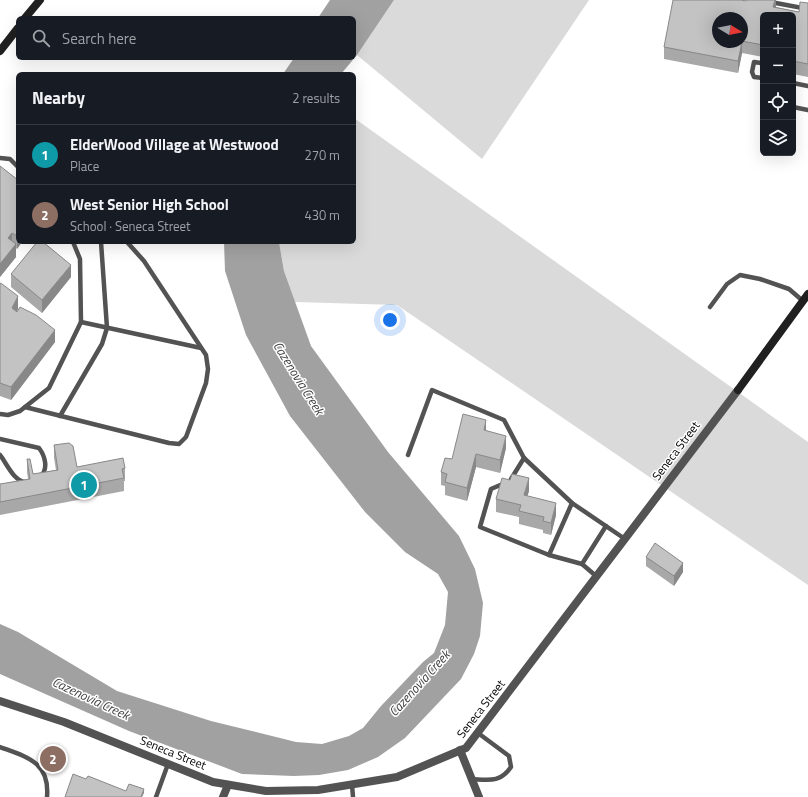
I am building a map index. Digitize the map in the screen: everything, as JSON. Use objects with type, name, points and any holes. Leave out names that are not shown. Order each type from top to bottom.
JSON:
[{"type":"main road","points":[[28,16],[40,0]]},
{"type":"main road","points":[[0,50],[16,30]]},
{"type":"main road","name":"Seneca Street","points":[[738,390],[806,298]]},
{"type":"street","name":"Seneca Street","points":[[0,701],[64,722],[213,782],[266,791],[318,790],[396,777],[466,748],[550,640],[596,576],[738,390]]},
{"type":"street","points":[[460,750],[479,797]]},
{"type":"street","points":[[223,797],[228,785]]},
{"type":"lane","points":[[760,0],[808,9]]},
{"type":"lane","points":[[760,63],[754,62],[752,72],[754,76],[760,77]]},
{"type":"lane","points":[[796,84],[808,86]]},
{"type":"lane","points":[[796,108],[808,110]]},
{"type":"lane","points":[[0,158],[10,159],[16,165]]},
{"type":"lane","points":[[0,414],[8,415],[20,411],[49,388],[81,322],[80,259],[74,244]]},
{"type":"lane","points":[[60,416],[102,344],[107,328],[101,244]]},
{"type":"lane","points":[[25,407],[169,443],[180,444],[186,437],[206,383],[208,369],[206,355],[144,261],[130,244]]},
{"type":"lane","points":[[710,307],[727,284],[740,276],[760,279],[789,289],[806,298]]},
{"type":"lane","points":[[81,322],[201,348]]},
{"type":"lane","points":[[408,456],[432,390],[504,420],[524,458],[572,503],[625,539]]},
{"type":"lane","points":[[0,439],[38,448],[44,457],[45,469],[42,475],[33,480],[22,481],[15,477],[0,455]]},
{"type":"lane","points":[[524,458],[510,481],[491,489],[480,526],[548,555],[582,564],[596,576]]},
{"type":"lane","points":[[548,555],[572,503]]},
{"type":"lane","points":[[582,564],[606,526]]},
{"type":"lane","points":[[472,779],[492,781],[506,774],[511,767],[509,756],[478,733]]},
{"type":"lane","points":[[0,747],[31,759],[43,769],[48,789],[47,797]]},
{"type":"lane","points":[[156,797],[168,764]]},
{"type":"lane","points":[[352,785],[353,797]]},
{"type":"shaded area","points":[[394,0],[589,0],[482,159],[357,55]]},
{"type":"shaded area","points":[[356,119],[808,442],[808,585],[397,305],[295,302],[284,271],[279,244],[356,244]]},
{"type":"water","points":[[330,0],[394,0],[356,56],[356,16],[319,16]]},
{"type":"water","points":[[293,60],[353,60],[343,72],[284,72]]},
{"type":"water","name":"Cazenovia Creek","points":[[224,244],[279,244],[284,271],[311,346],[388,452],[459,536],[475,569],[483,603],[480,636],[474,654],[461,679],[405,738],[378,757],[348,770],[319,775],[294,776],[242,774],[129,731],[0,674],[0,624],[18,632],[117,691],[211,721],[296,742],[322,744],[349,736],[363,728],[381,706],[423,662],[434,653],[445,625],[448,592],[438,574],[405,552],[365,512],[290,416],[246,335],[225,271]]},
{"type":"building","points":[[673,0],[775,0],[773,7],[799,12],[800,2],[808,3],[808,64],[796,62],[796,12],[760,12],[760,44],[748,42],[748,12],[712,12],[712,48],[741,48],[738,61],[664,47]]},
{"type":"building","points":[[0,166],[16,178],[16,235],[12,233],[8,238],[16,244],[0,264]]},
{"type":"building","points":[[35,244],[45,244],[71,265],[42,300],[11,274]]},
{"type":"building","points":[[0,283],[18,296],[12,308],[17,312],[20,307],[36,315],[55,330],[11,387],[0,383]]},
{"type":"building","points":[[463,414],[486,420],[484,430],[506,436],[500,460],[476,454],[467,488],[445,482],[447,474],[441,472],[445,458],[452,459]]},
{"type":"building","points":[[69,443],[73,446],[77,467],[123,458],[125,468],[122,469],[124,478],[0,502],[0,484],[30,479],[27,459],[30,459],[33,474],[58,470],[54,445]]},
{"type":"building","points":[[512,474],[529,478],[524,495],[556,503],[551,523],[543,521],[544,517],[519,511],[521,505],[496,499],[502,478],[510,480]]},
{"type":"building","points":[[655,543],[683,563],[674,576],[646,557]]},
{"type":"building","points":[[73,774],[86,779],[88,776],[126,791],[129,784],[144,789],[141,797],[65,797]]},
{"type":"place","name":"ElderWood Village at Westwood","points":[[84,485]]},
{"type":"place","name":"West Senior High School","points":[[53,759]]}]
